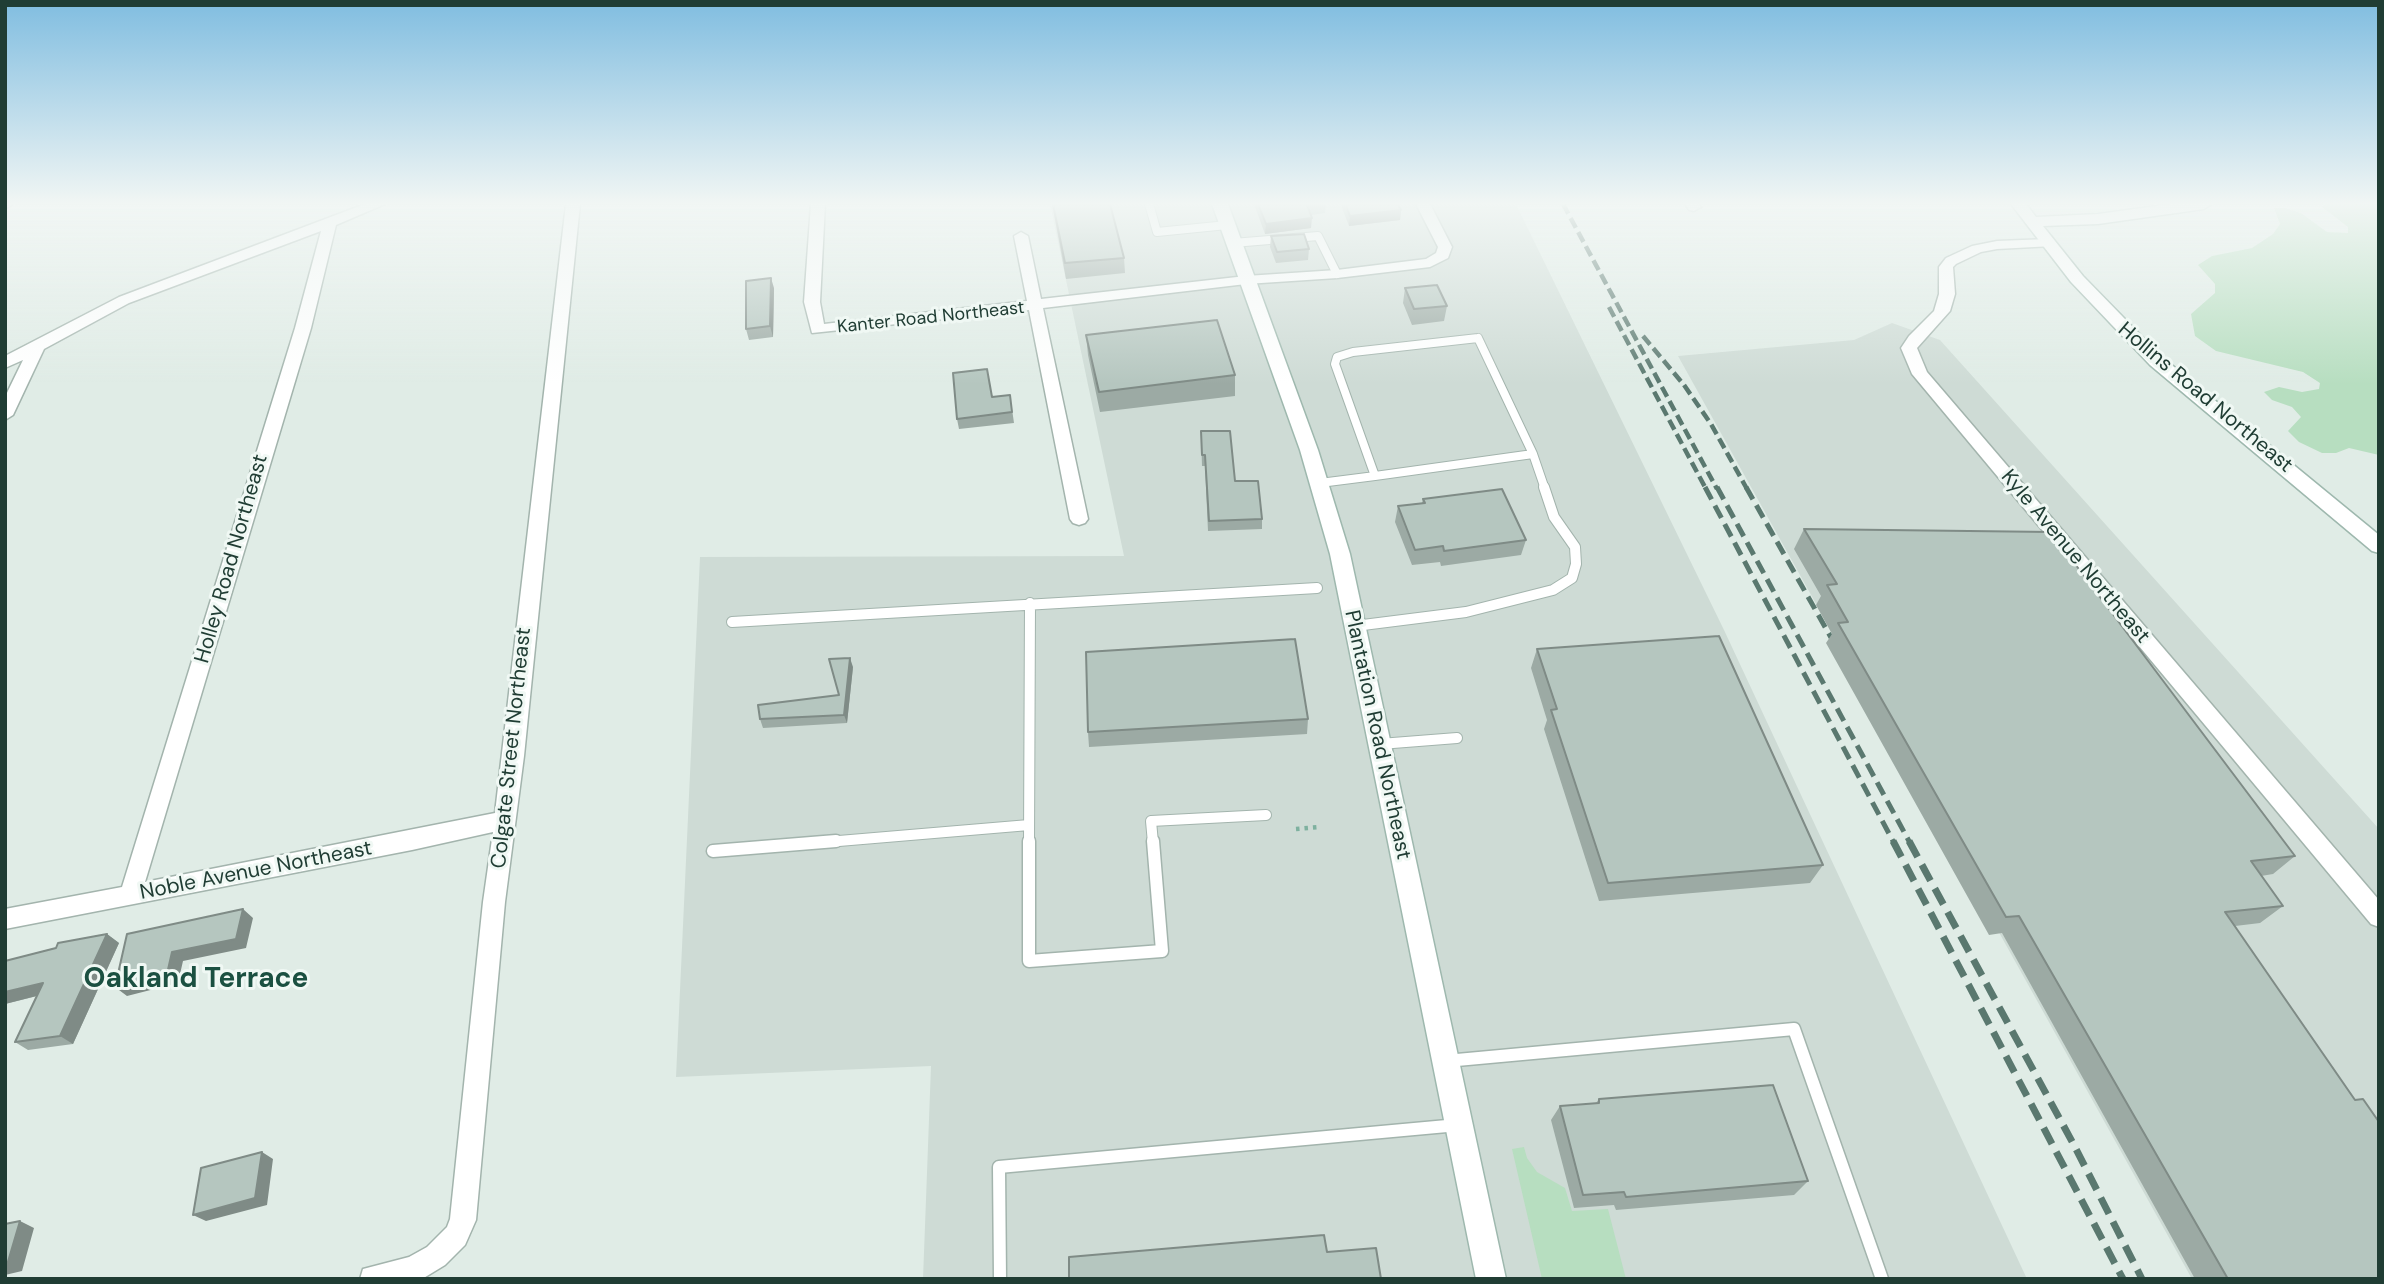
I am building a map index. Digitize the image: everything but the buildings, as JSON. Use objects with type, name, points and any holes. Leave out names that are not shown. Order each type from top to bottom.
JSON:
[{"type":"street","points":[[5,363],[124,300],[219,264]]},
{"type":"street","name":"Holley Road Northeast","points":[[130,896],[303,328],[319,264]]},
{"type":"street","name":"Colgate Street Northeast","points":[[373,1279],[413,1269],[436,1256],[456,1236],[463,1220],[483,1008],[566,264]]},
{"type":"street","name":"Kanter Road Northeast","points":[[815,264],[813,302],[817,330],[1246,280],[1337,274],[1422,264]]},
{"type":"street","points":[[1027,264],[1079,519]]},
{"type":"street","name":"Plantation Road Northeast","points":[[1240,264],[1320,483],[1340,554],[1491,1279]]},
{"type":"street","name":"Kyle Avenue Northeast","points":[[1949,264],[1946,267],[1947,294],[1942,311],[1935,321],[1914,339],[1909,348],[1920,373],[2379,917]]},
{"type":"street","name":"Hollins Road Northeast","points":[[2066,264],[2117,323],[2157,362],[2379,546]]},
{"type":"street","points":[[5,415],[39,343]]},
{"type":"street","name":"Noble Avenue Northeast","points":[[5,919],[506,820]]},
{"type":"lane","points":[[1332,264],[1337,274]]},
{"type":"lane","points":[[1355,626],[1466,612],[1553,590],[1572,578],[1576,564],[1575,547],[1554,517],[1533,454],[1478,338],[1337,356],[1335,364],[1375,476]]},
{"type":"lane","points":[[1320,483],[1533,454]]},
{"type":"lane","points":[[732,622],[1317,588]]},
{"type":"lane","points":[[1030,603],[1029,961],[1162,951],[1151,821],[1266,816]]},
{"type":"lane","points":[[1379,744],[1457,738]]},
{"type":"lane","points":[[713,851],[1029,825]]},
{"type":"lane","points":[[1445,1061],[1794,1029],[1882,1279]]},
{"type":"lane","points":[[1000,1279],[999,1167],[1459,1125]]},
{"type":"path","points":[[1296,829],[1320,828]]},
{"type":"shaded area","points":[[1063,264],[1545,264],[1724,630],[2027,1279],[923,1279],[931,1066],[676,1077],[700,557],[1124,556]]},
{"type":"shaded area","points":[[1892,323],[1940,340],[2379,829],[2379,1279],[2192,1279],[1678,356],[1854,340]]},
{"type":"green space","points":[[2379,264],[2379,455],[2349,448],[2336,453],[2322,453],[2299,442],[2288,431],[2301,417],[2292,407],[2272,400],[2264,392],[2279,387],[2302,392],[2319,389],[2320,383],[2303,372],[2216,351],[2195,336],[2191,314],[2215,293],[2215,284],[2198,265]]},
{"type":"green space","points":[[1524,1147],[1527,1158],[1537,1172],[1565,1188],[1572,1211],[1608,1209],[1626,1279],[1542,1279],[1512,1149]]},
{"type":"railway","points":[[1595,264],[1717,489]]},
{"type":"railway","points":[[1609,307],[1706,489]]},
{"type":"railway","points":[[1643,336],[1684,385],[1711,424],[1747,489]]},
{"type":"railway","points":[[1705,487],[1894,843]]},
{"type":"railway","points":[[1717,487],[1910,843]]},
{"type":"railway","points":[[1746,487],[1833,641]]},
{"type":"railway","points":[[1893,841],[2123,1279]]},
{"type":"railway","points":[[1909,841],[2075,1147],[2142,1279]]},
{"type":"district","name":"Oakland Terrace","points":[[196,980]]}]
